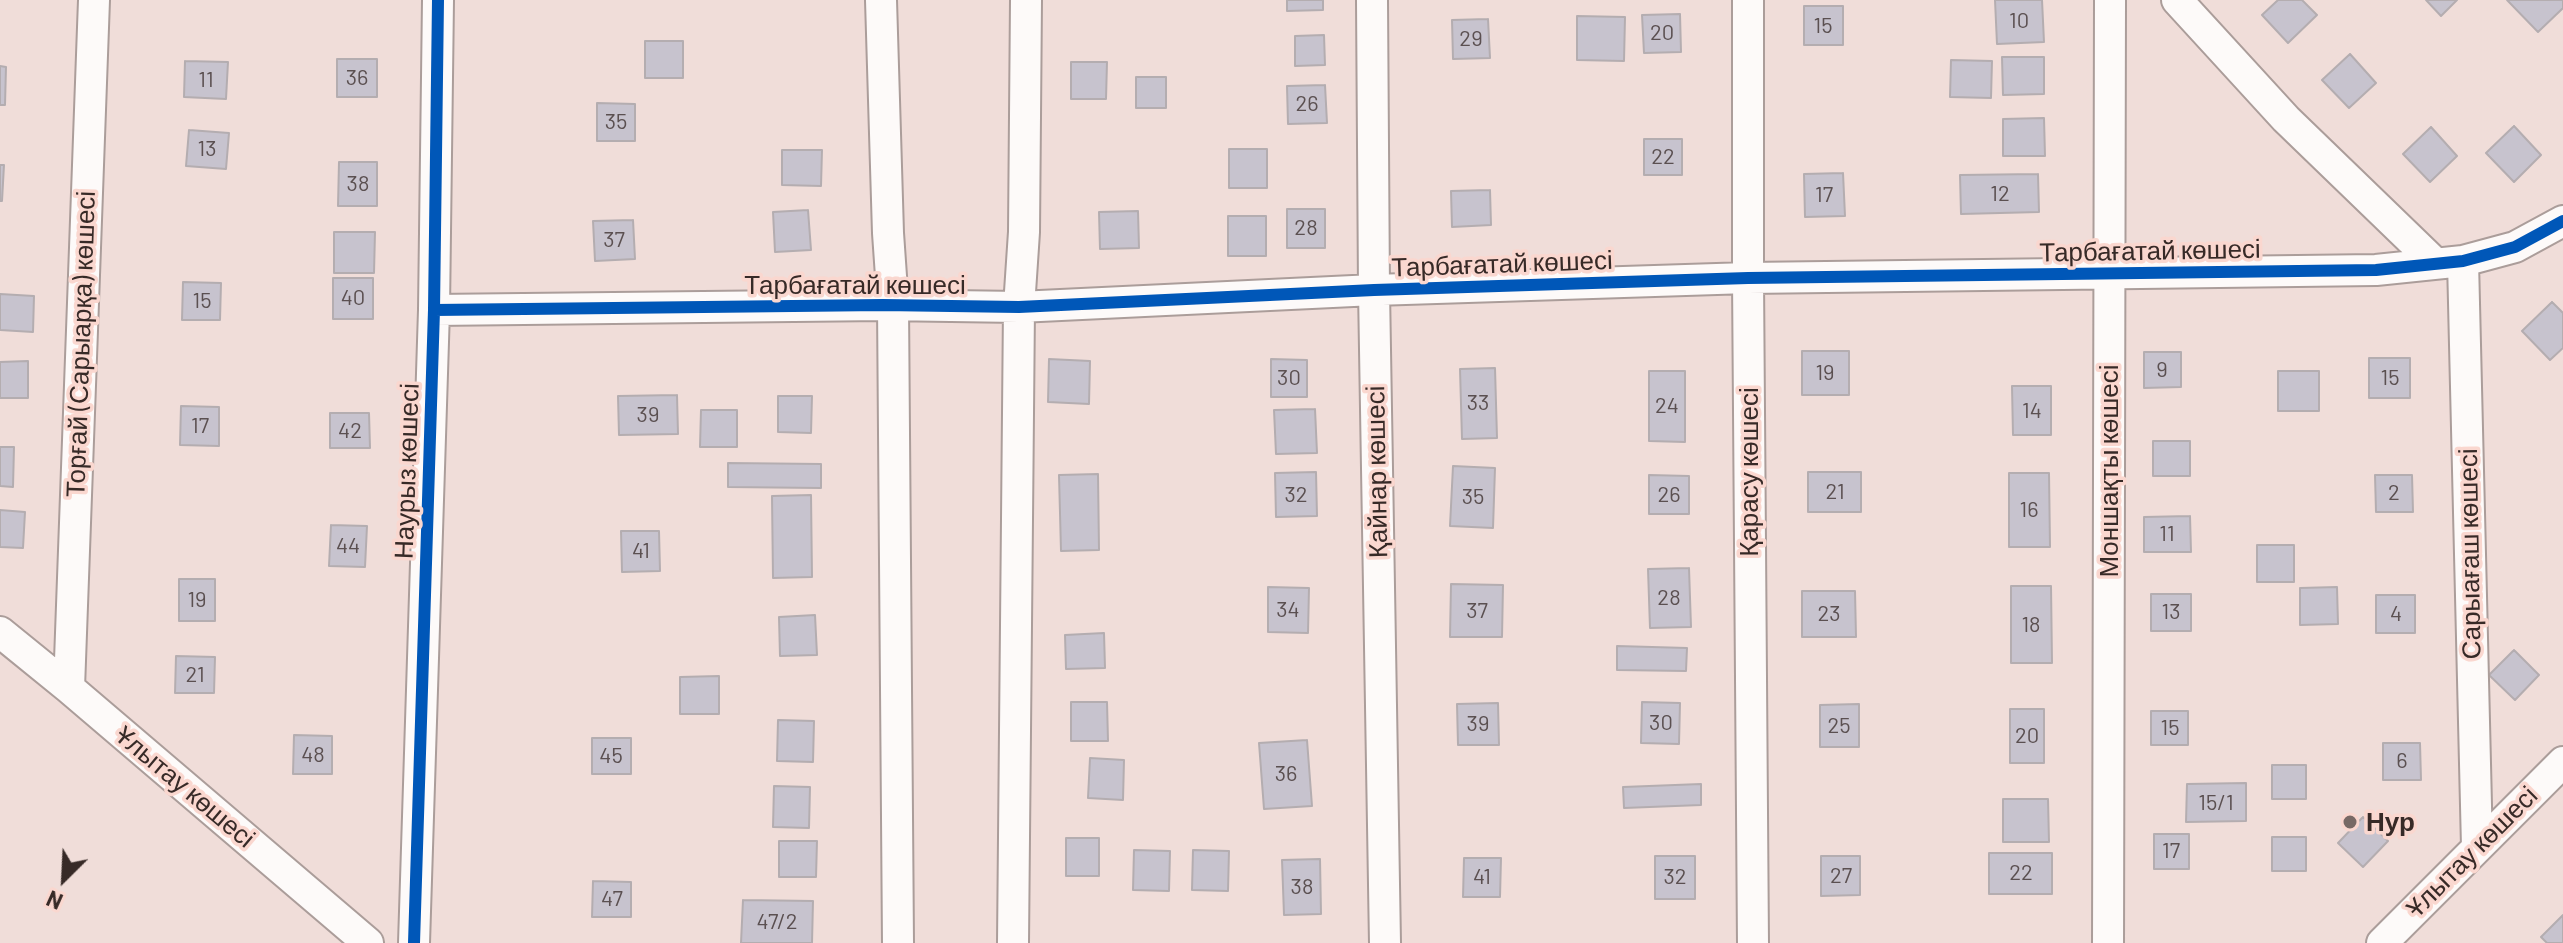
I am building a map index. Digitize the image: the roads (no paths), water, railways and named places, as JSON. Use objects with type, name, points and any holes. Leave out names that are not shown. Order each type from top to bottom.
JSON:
[{"type":"street","name":"Торғай (Сарыарқа) көшесі","points":[[69,688],[94,0]]},
{"type":"street","name":"Наурыз көшесі","points":[[414,943],[434,310],[438,0]]},
{"type":"street","points":[[881,0],[893,305]]},
{"type":"street","points":[[1013,943],[1019,307],[1024,232],[1026,0]]},
{"type":"street","name":"Қайнар көшесі","points":[[1372,0],[1385,943]]},
{"type":"street","name":"Қарасу көшесі","points":[[1748,0],[1753,943]]},
{"type":"street","name":"Моншақты көшесі","points":[[2108,943],[2110,0]]},
{"type":"street","points":[[2177,0],[2286,119],[2449,262]]},
{"type":"street","name":"Тарбағатай көшесі","points":[[434,310],[893,305],[1019,307],[1374,290],[1748,278],[2376,270],[2449,262],[2515,247],[2563,221]]},
{"type":"street","name":"Сарыағаш көшесі","points":[[2449,262],[2477,847]]},
{"type":"street","name":"Тарбағатай көшесі","points":[[893,305],[898,943]]},
{"type":"street","name":"Ұлытау көшесі","points":[[0,632],[368,943]]},
{"type":"street","name":"Ұлытау көшесі","points":[[2382,943],[2563,762]]},
{"type":"place","name":"Нур","points":[[2350,822]]}]
